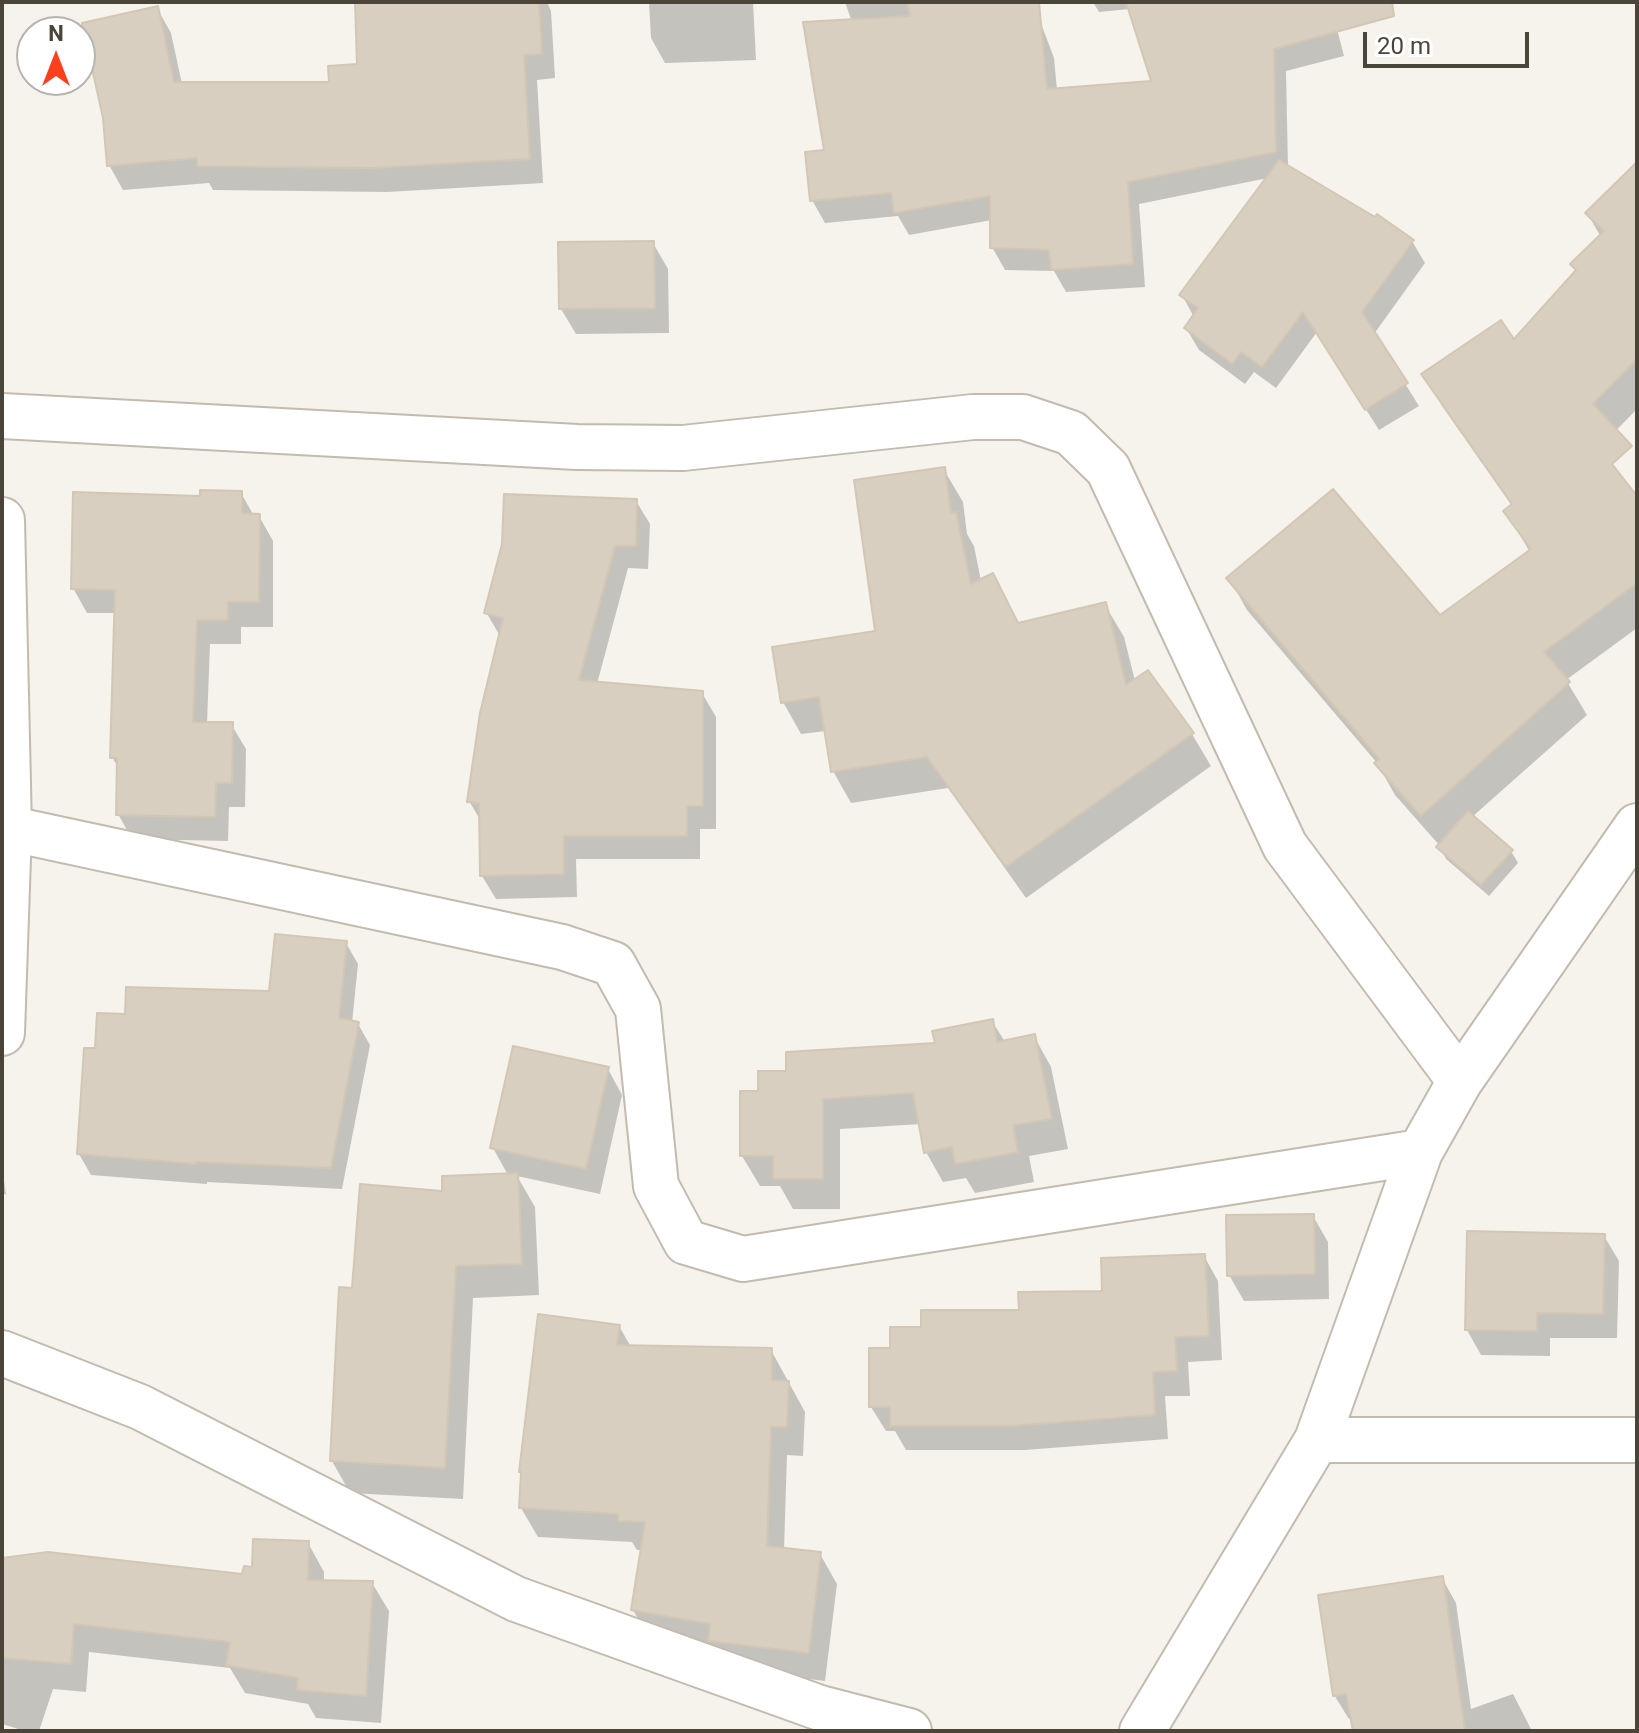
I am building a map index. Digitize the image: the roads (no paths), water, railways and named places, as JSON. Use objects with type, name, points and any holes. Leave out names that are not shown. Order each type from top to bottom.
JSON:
[{"type":"street","points":[[2,416],[577,447],[683,448],[973,417],[1023,417],[1071,433],[1108,469],[1285,846],[1460,1081]]},
{"type":"street","points":[[2,520],[6,828],[2,1033]]},
{"type":"street","points":[[1142,1731],[1317,1440],[1420,1152],[1460,1081],[1637,826]]},
{"type":"street","points":[[6,828],[562,947],[613,964],[638,1009],[656,1186],[686,1242],[743,1259],[1420,1152]]},
{"type":"street","points":[[2,1353],[140,1407],[516,1599],[820,1708],[909,1731]]},
{"type":"street","points":[[1317,1440],[1637,1440]]}]
